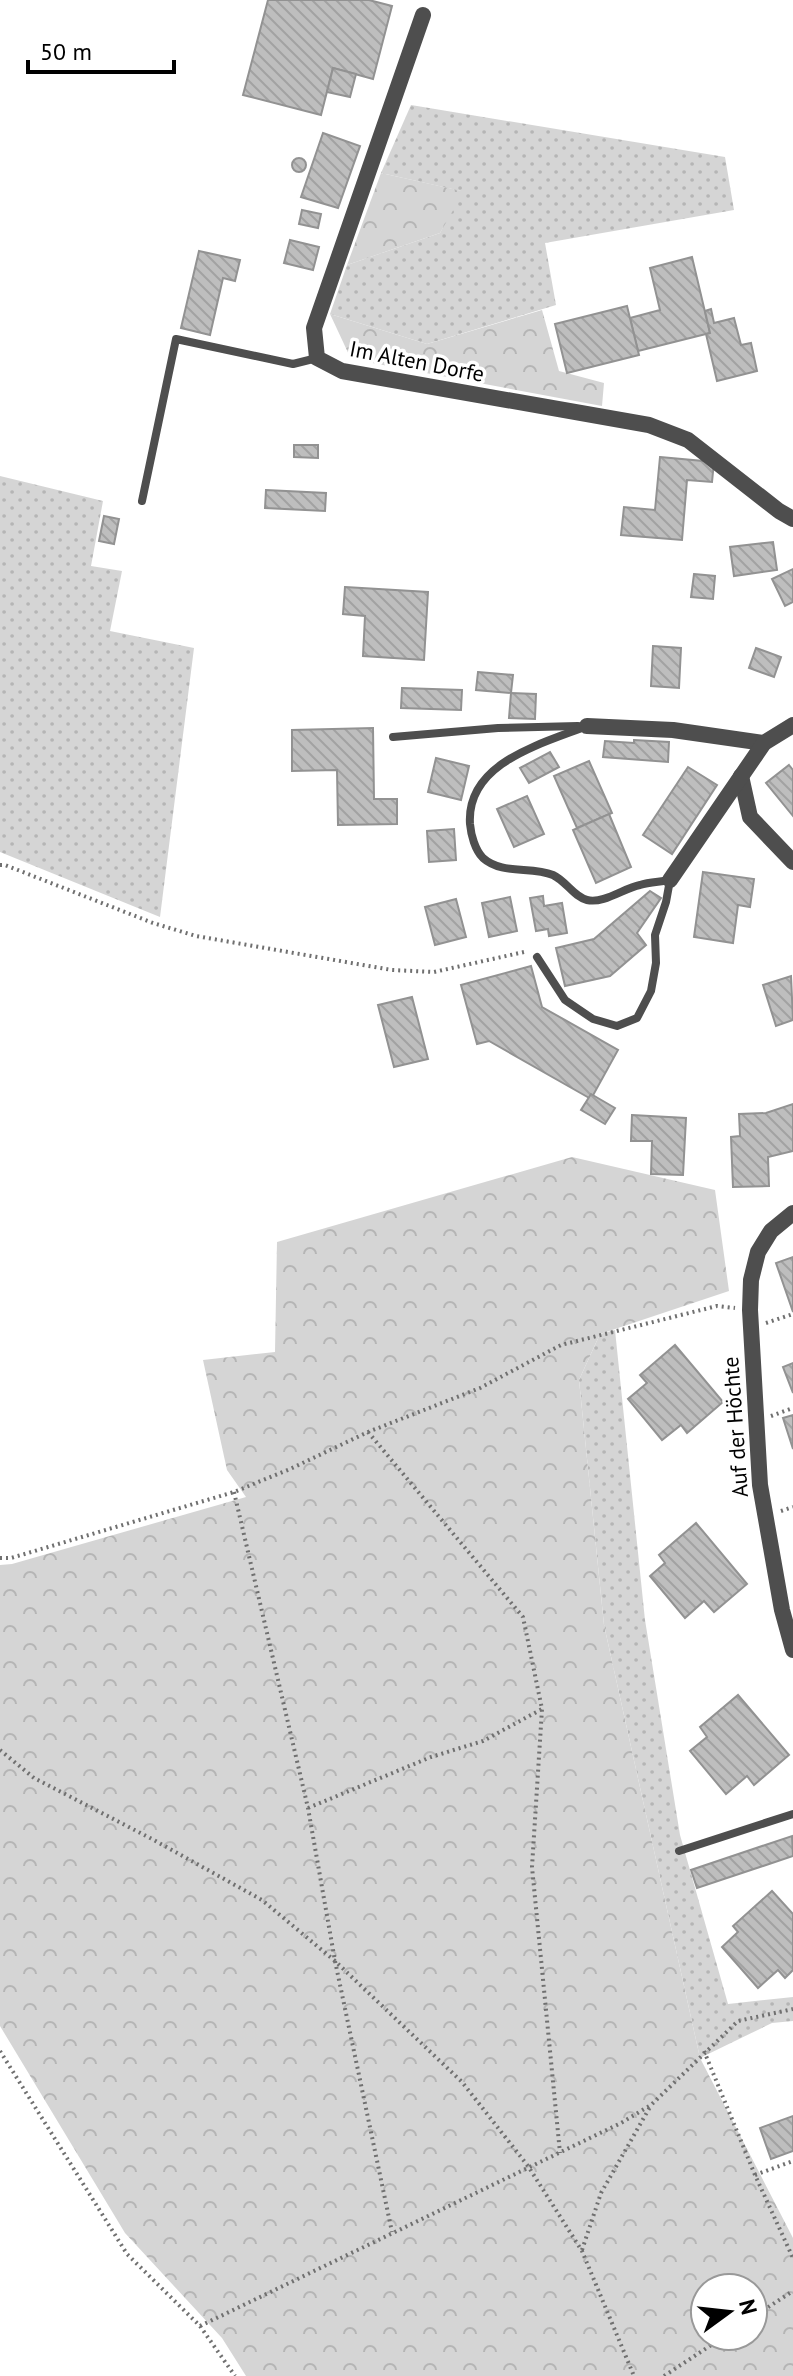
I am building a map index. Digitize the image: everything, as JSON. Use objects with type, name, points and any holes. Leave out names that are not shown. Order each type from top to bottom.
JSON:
[{"type":"street","name":"Im Alten Dorfe","points":[[423,15],[314,328],[317,358],[342,371],[649,425],[688,440],[793,519]]},
{"type":"street","points":[[670,880],[764,743],[793,725]]},
{"type":"street","points":[[587,726],[673,730],[764,743]]},
{"type":"street","points":[[741,776],[750,817],[793,862]]},
{"type":"street","name":"Auf der Höchte","points":[[793,1213],[771,1231],[758,1252],[751,1280],[750,1310],[760,1485],[782,1610],[793,1650]]},
{"type":"lane","points":[[142,501],[176,339],[293,364],[317,358]]},
{"type":"lane","points":[[393,737],[498,728],[587,726]]},
{"type":"lane","points":[[537,957],[565,1000],[593,1019],[617,1026],[637,1018],[651,991],[656,963],[655,935],[670,880],[639,885],[598,900],[588,900],[578,896],[556,877],[537,870],[497,866],[482,857],[474,843],[470,812],[475,791],[482,780],[519,754],[587,726]]},
{"type":"lane","points":[[679,1851],[793,1814]]},
{"type":"path","points":[[0,865],[153,923],[196,936],[392,970],[434,972],[529,951],[537,957]]},
{"type":"path","points":[[0,1558],[11,1558],[234,1492],[368,1432],[480,1388],[561,1345],[717,1306],[750,1310]]},
{"type":"path","points":[[368,1432],[523,1617],[542,1709],[532,1867],[560,2153]]},
{"type":"path","points":[[234,1492],[308,1808],[335,1961],[392,2232]]},
{"type":"path","points":[[308,1808],[431,1757],[483,1741],[542,1709]]},
{"type":"path","points":[[0,1750],[34,1778],[262,1900],[335,1961],[462,2082],[528,2166],[582,2251],[634,2376]]},
{"type":"path","points":[[582,2251],[601,2193],[651,2105],[738,2021],[793,2009]]},
{"type":"path","points":[[0,2051],[127,2254],[200,2326],[235,2376]]},
{"type":"path","points":[[704,2051],[793,2258]]},
{"type":"path","points":[[200,2326],[560,2153],[651,2105]]},
{"type":"path","points":[[755,2175],[793,2161]]},
{"type":"path","points":[[769,2307],[793,2291]]},
{"type":"path","points":[[664,2376],[701,2352]]},
{"type":"green space","points":[[411,105],[725,157],[734,210],[545,243],[556,305],[427,344],[330,314],[347,265],[440,233],[461,191],[381,173]]},
{"type":"green space","points":[[381,173],[462,191],[440,233],[347,265]]},
{"type":"green space","points":[[542,310],[559,371],[604,383],[602,406],[351,359],[330,314],[427,344]]},
{"type":"green space","points":[[0,476],[103,501],[91,566],[122,571],[110,631],[194,648],[160,917],[0,852]]},
{"type":"green space","points":[[572,1157],[715,1190],[729,1291],[600,1334],[579,1380],[604,1625],[700,2058],[793,2238],[793,2376],[246,2376],[222,2338],[125,2233],[0,2026],[0,1565],[246,1497],[227,1470],[203,1360],[275,1352],[277,1242]]},
{"type":"green space","points":[[615,1330],[645,1620],[680,1835],[728,2004],[793,1997],[793,2021],[772,2023],[700,2058],[604,1625],[579,1380],[600,1334]]},
{"type":"building","points":[[268,0],[369,0],[392,6],[373,79],[333,68],[321,115],[243,95]]},
{"type":"building","points":[[333,68],[356,74],[350,97],[327,92]]},
{"type":"building","points":[[323,133],[360,146],[338,208],[301,197]]},
{"type":"building","points":[[299,158],[306,165],[299,172],[292,165]]},
{"type":"building","points":[[302,210],[321,214],[318,228],[299,224]]},
{"type":"building","points":[[290,240],[319,247],[313,270],[284,263]]},
{"type":"building","points":[[199,251],[240,260],[235,281],[223,278],[210,335],[181,328]]},
{"type":"building","points":[[692,257],[710,333],[638,351],[630,318],[660,310],[650,268]]},
{"type":"building","points":[[627,306],[639,355],[567,373],[555,324]]},
{"type":"building","points":[[711,309],[714,323],[734,318],[741,345],[751,343],[757,371],[717,381],[706,334],[710,333],[705,311]]},
{"type":"building","points":[[294,445],[318,445],[318,458],[294,457]]},
{"type":"building","points":[[660,457],[714,462],[712,482],[687,480],[682,540],[621,535],[624,507],[655,510]]},
{"type":"building","points":[[266,490],[326,493],[325,511],[265,508]]},
{"type":"building","points":[[104,516],[119,519],[114,544],[99,541]]},
{"type":"building","points":[[773,542],[777,570],[734,576],[730,547]]},
{"type":"building","points":[[793,569],[793,602],[785,606],[772,579]]},
{"type":"building","points":[[694,574],[715,576],[713,599],[691,597]]},
{"type":"building","points":[[345,587],[428,592],[424,660],[363,656],[365,616],[343,614]]},
{"type":"building","points":[[653,646],[681,648],[679,688],[651,686]]},
{"type":"building","points":[[756,648],[781,657],[774,677],[749,668]]},
{"type":"building","points":[[478,672],[513,675],[511,693],[476,690]]},
{"type":"building","points":[[402,688],[462,690],[461,710],[401,708]]},
{"type":"building","points":[[511,693],[536,694],[535,719],[509,718]]},
{"type":"building","points":[[373,728],[374,799],[397,799],[397,824],[338,825],[337,770],[292,771],[292,730]]},
{"type":"building","points":[[634,740],[669,742],[668,762],[603,757],[605,741],[634,743]]},
{"type":"building","points":[[550,752],[559,767],[529,783],[520,768]]},
{"type":"building","points":[[436,758],[469,766],[461,800],[428,792]]},
{"type":"building","points":[[589,761],[612,813],[577,828],[554,776]]},
{"type":"building","points":[[789,765],[793,770],[793,816],[766,783]]},
{"type":"building","points":[[688,767],[717,785],[672,854],[643,835]]},
{"type":"building","points":[[527,796],[544,834],[514,847],[497,809]]},
{"type":"building","points":[[609,814],[631,867],[596,883],[573,830]]},
{"type":"building","points":[[454,829],[456,860],[429,862],[427,831]]},
{"type":"building","points":[[703,872],[754,879],[750,907],[738,905],[733,943],[694,937]]},
{"type":"building","points":[[650,891],[661,898],[637,933],[646,945],[610,976],[565,986],[556,948],[594,939]]},
{"type":"building","points":[[543,896],[544,906],[562,903],[567,933],[549,936],[548,929],[536,931],[530,898]]},
{"type":"building","points":[[510,897],[517,931],[489,937],[482,903]]},
{"type":"building","points":[[456,899],[466,937],[435,945],[425,907]]},
{"type":"building","points":[[531,966],[542,1007],[618,1050],[591,1099],[489,1041],[477,1044],[461,985]]},
{"type":"building","points":[[791,976],[793,1020],[776,1026],[763,985]]},
{"type":"building","points":[[412,997],[428,1059],[394,1067],[378,1005]]},
{"type":"building","points":[[591,1094],[615,1108],[605,1124],[581,1110]]},
{"type":"building","points":[[793,1104],[793,1151],[768,1157],[769,1186],[733,1187],[731,1137],[740,1136],[739,1114],[766,1113]]},
{"type":"building","points":[[632,1115],[686,1118],[683,1175],[651,1174],[652,1141],[631,1141]]},
{"type":"building","points":[[793,1257],[793,1312],[776,1263]]},
{"type":"building","points":[[675,1345],[723,1402],[687,1433],[681,1425],[662,1440],[628,1399],[647,1383],[640,1375]]},
{"type":"building","points":[[793,1363],[793,1393],[783,1367]]},
{"type":"building","points":[[793,1415],[793,1449],[783,1418]]},
{"type":"building","points":[[696,1523],[747,1584],[714,1612],[704,1601],[685,1618],[650,1576],[665,1563],[659,1555]]},
{"type":"building","points":[[738,1695],[789,1755],[754,1785],[747,1776],[726,1794],[690,1751],[707,1737],[700,1727]]},
{"type":"building","points":[[792,1836],[793,1856],[697,1888],[691,1870]]},
{"type":"building","points":[[772,1891],[793,1914],[793,1970],[785,1978],[778,1970],[758,1988],[722,1947],[738,1932],[733,1926]]},
{"type":"building","points":[[793,2116],[793,2151],[771,2159],[760,2128]]}]
